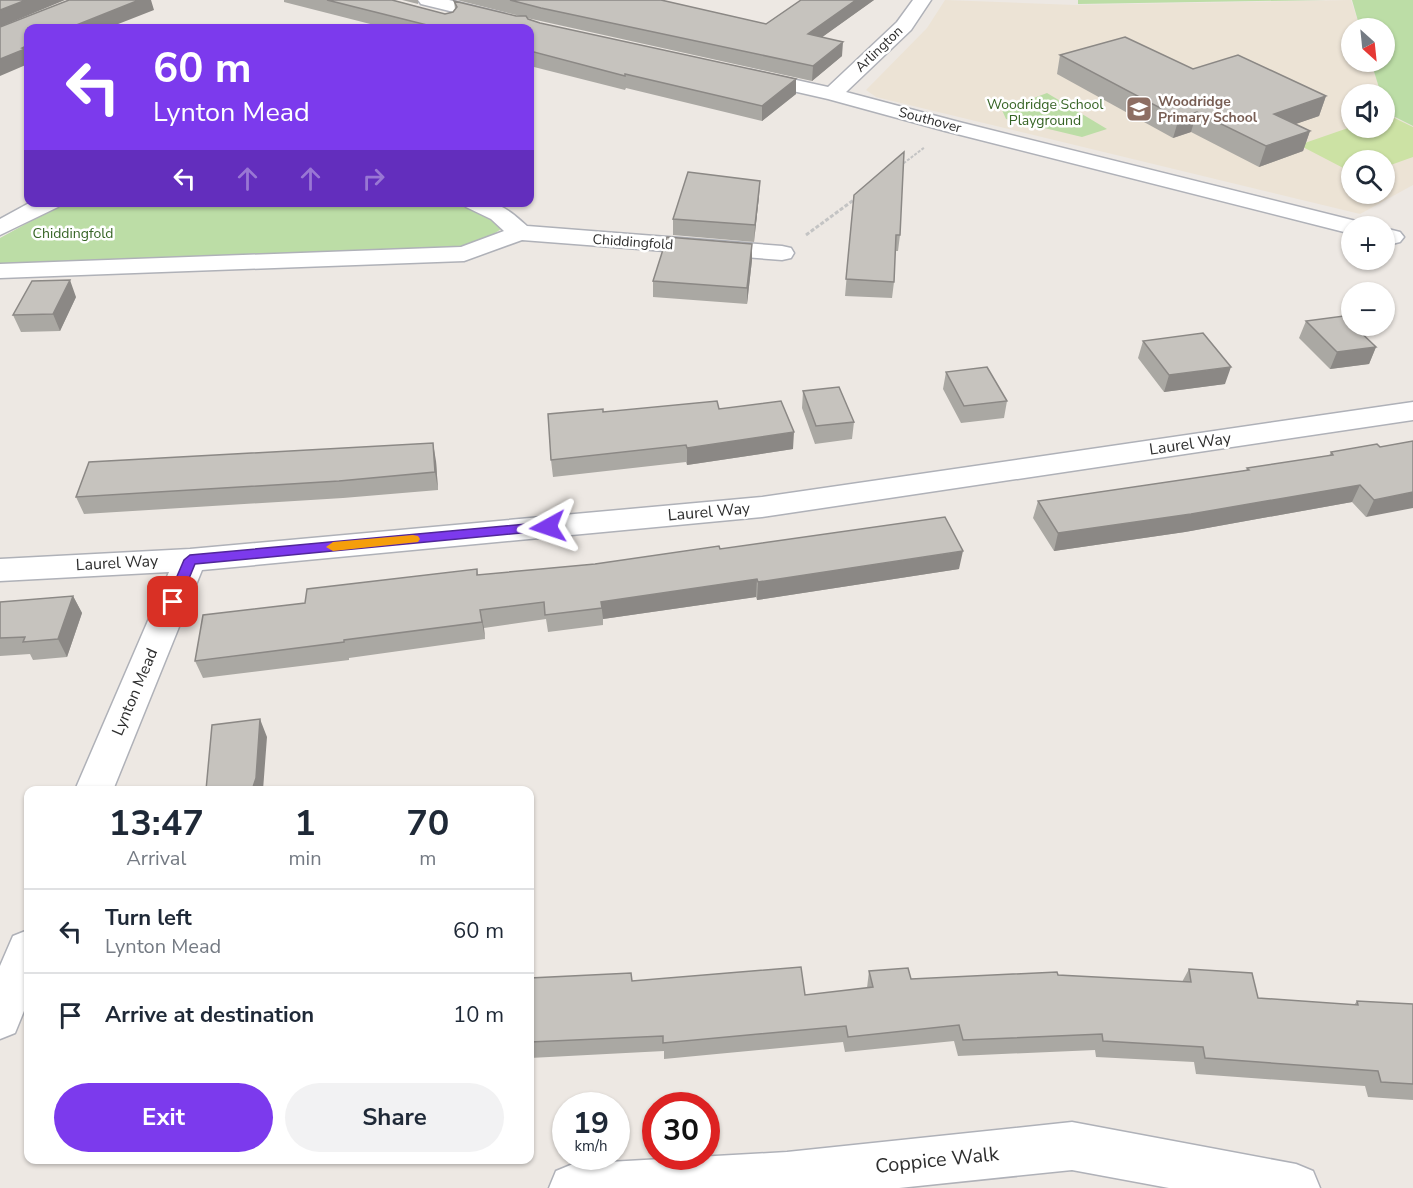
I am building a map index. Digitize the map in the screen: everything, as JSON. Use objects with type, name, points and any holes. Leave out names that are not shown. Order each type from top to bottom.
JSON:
[{"type":"street","name":"Arlington","points":[[832,94],[896,34],[922,0]]},
{"type":"street","points":[[486,22],[512,4]]},
{"type":"street","points":[[420,5],[486,22],[522,24]]},
{"type":"street","name":"Southover","points":[[728,71],[832,94],[952,127],[1341,224]]},
{"type":"street","points":[[0,228],[40,207]]},
{"type":"street","points":[[484,207],[499,214],[520,233]]},
{"type":"street","name":"Chiddingfold","points":[[0,271],[464,254],[520,233],[782,253]]},
{"type":"street","name":"Laurel Way","points":[[0,570],[190,560],[762,507],[1413,411]]},
{"type":"street","name":"Lynton Mead","points":[[96,786],[190,560]]},
{"type":"street","points":[[0,1018],[24,959]]},
{"type":"street","name":"Coppice Walk","points":[[573,1188],[788,1182],[1072,1146],[1296,1188]]},
{"type":"path","points":[[896,169],[952,127]]},
{"type":"path","points":[[782,253],[858,197]]},
{"type":"shaded area","name":"Woodridge Primary School","points":[[945,0],[1075,5],[1351,0],[1357,18],[1341,18],[1341,72],[1374,72],[1378,84],[1341,84],[1341,138],[1395,138],[1395,118],[1413,126],[1413,185],[1395,195],[1395,150],[1341,150],[1341,204],[1378,204],[1360,214],[876,97],[866,90],[927,28]]},
{"type":"green space","points":[[1078,0],[1326,0],[1078,4]]},
{"type":"green space","points":[[1352,0],[1413,0],[1413,126],[1395,117],[1395,84],[1378,84],[1374,72],[1395,72],[1395,18],[1357,18]]},
{"type":"green space","name":"Woodridge School Playground","points":[[1047,93],[1107,129],[1082,137],[1006,119],[1002,110]]},
{"type":"green space","points":[[1395,118],[1413,127],[1413,157],[1395,163],[1395,150],[1341,150],[1341,167],[1299,145],[1341,130],[1341,138],[1395,138]]},
{"type":"green space","name":"Chiddingfold","points":[[57,207],[471,207],[483,212],[501,229],[482,242],[453,249],[0,265],[0,238]]},
{"type":"building","points":[[0,0],[26,0],[0,10]]},
{"type":"building","points":[[69,0],[139,0],[79,24],[24,24],[24,47],[22,48],[24,49],[0,59],[0,27]]},
{"type":"building","points":[[327,0],[392,0],[445,14],[453,12],[457,7],[454,1],[516,16],[526,16],[540,23],[796,79],[762,106],[625,74],[625,76],[534,52],[534,24],[423,24]]},
{"type":"building","points":[[510,0],[661,0],[766,24],[801,0],[856,0],[808,34],[843,42],[813,66]]},
{"type":"building","points":[[1125,37],[1193,69],[1238,55],[1326,96],[1274,114],[1310,131],[1266,146],[1197,112],[1179,118],[1060,55]]},
{"type":"building","points":[[904,152],[900,235],[896,235],[894,282],[846,279],[854,195]]},
{"type":"building","points":[[688,172],[760,181],[755,225],[673,219]]},
{"type":"building","points":[[667,237],[752,244],[747,288],[653,281]]},
{"type":"building","points":[[70,280],[53,314],[13,315],[32,281]]},
{"type":"building","points":[[1341,316],[1341,336],[1364,336],[1376,347],[1337,352],[1306,321]]},
{"type":"building","points":[[1203,333],[1231,367],[1169,375],[1143,341]]},
{"type":"building","points":[[987,367],[1007,401],[964,406],[946,372]]},
{"type":"building","points":[[839,387],[854,422],[816,426],[803,391]]},
{"type":"building","points":[[717,401],[719,409],[781,401],[794,432],[687,448],[686,445],[551,460],[548,414],[603,409],[603,412]]},
{"type":"building","points":[[1413,441],[1413,492],[1374,500],[1360,485],[1191,514],[1058,533],[1038,501],[1249,470],[1247,468],[1333,455],[1331,452],[1377,444],[1380,447]]},
{"type":"building","points":[[433,443],[435,472],[339,481],[76,497],[89,462]]},
{"type":"building","points":[[945,517],[963,551],[758,582],[757,579],[601,602],[602,608],[545,615],[544,602],[480,610],[482,622],[195,661],[203,615],[305,603],[307,589],[477,569],[477,575],[595,564]]},
{"type":"building","points":[[73,596],[58,639],[23,642],[25,637],[0,638],[0,602]]},
{"type":"building","points":[[260,719],[256,778],[253,786],[206,786],[212,725]]},
{"type":"building","points":[[801,967],[805,995],[873,987],[869,971],[908,968],[911,979],[1057,972],[1058,975],[1191,982],[1189,969],[1252,973],[1258,998],[1358,1005],[1357,1001],[1413,1004],[1413,1084],[1381,1082],[1378,1071],[1205,1058],[1203,1047],[1103,1041],[1102,1034],[963,1040],[959,1025],[848,1037],[846,1026],[663,1043],[663,1036],[534,1042],[534,978],[631,973],[632,981]]},
{"type":"slow traffic","points":[[333,547],[413,539]]},
{"type":"place","name":"Woodridge Primary School","points":[[1139,109]]},
{"type":"route","points":[[173,602],[190,560],[548,527]]}]
